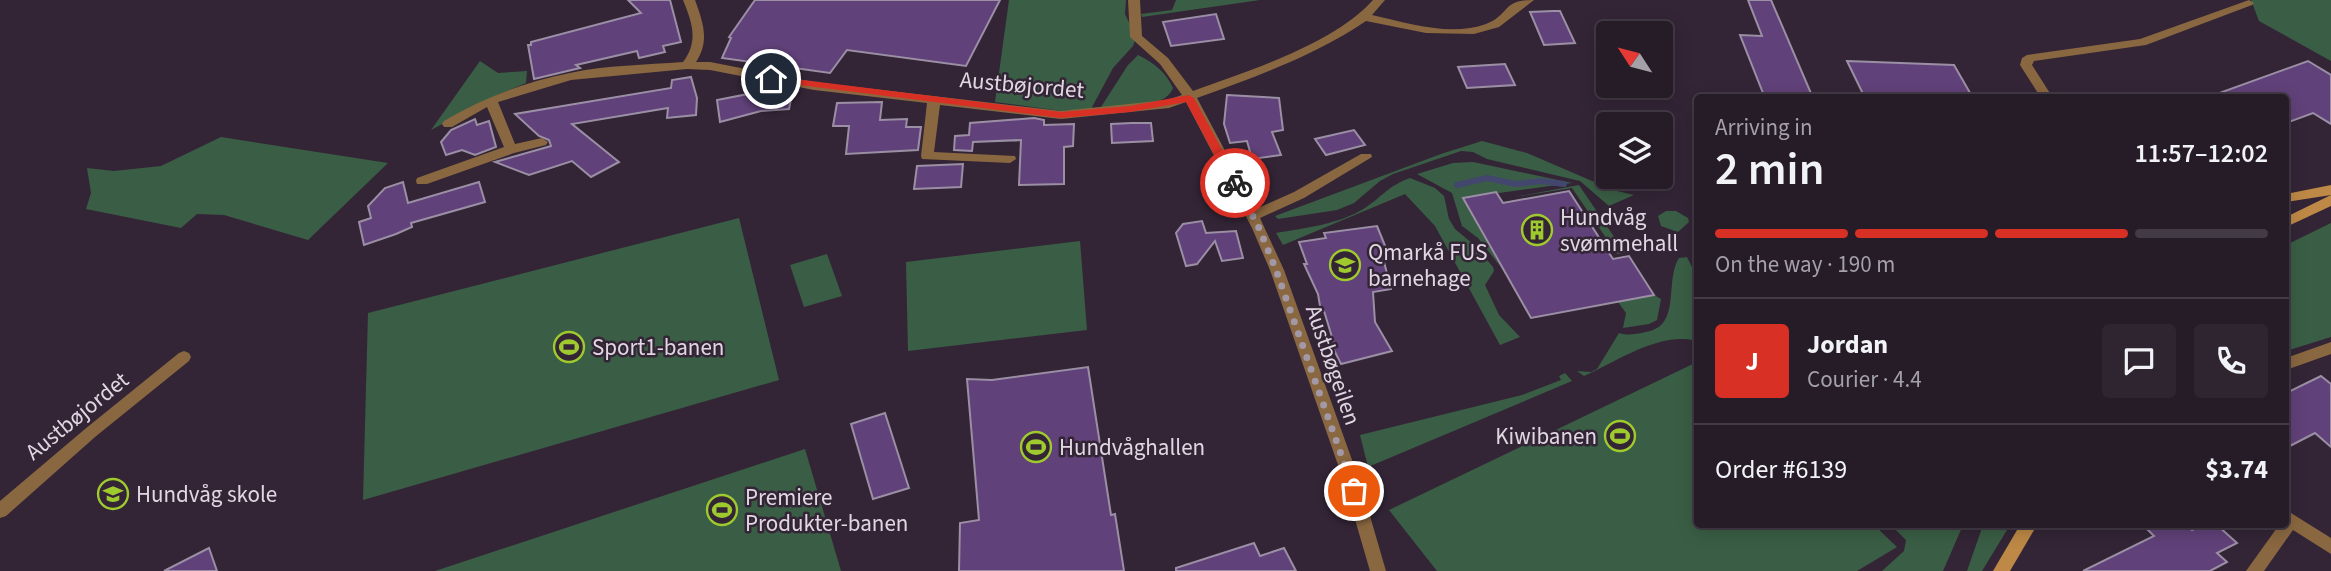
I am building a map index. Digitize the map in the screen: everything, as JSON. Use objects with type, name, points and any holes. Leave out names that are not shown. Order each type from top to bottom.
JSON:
[{"type":"main road","points":[[2289,197],[2331,190]]},
{"type":"main road","points":[[2289,221],[2331,200]]},
{"type":"main road","points":[[2001,571],[2027,528]]},
{"type":"street","points":[[687,65],[698,54],[702,34],[689,0]]},
{"type":"street","name":"Austbøgeilen","points":[[1134,0],[1136,37],[1164,61],[1181,83],[1253,216],[1276,270],[1353,485],[1378,571]]},
{"type":"street","name":"Austbøjordet","points":[[448,124],[491,100],[571,76],[687,65],[710,66],[814,86],[1061,115],[1130,109],[1189,98],[1302,53],[1364,17],[1379,0]]},
{"type":"street","points":[[1364,17],[1449,32],[1470,31],[1491,27],[1503,19],[1517,3],[1528,0]]},
{"type":"street","points":[[2045,94],[2026,61],[2142,42],[2248,3]]},
{"type":"street","points":[[491,100],[512,149]]},
{"type":"street","name":"Austbøjordet","points":[[934,100],[927,156],[1010,159]]},
{"type":"street","points":[[422,181],[512,149],[542,142]]},
{"type":"street","points":[[1253,216],[1299,195],[1366,157]]},
{"type":"street","points":[[2289,363],[2331,348]]},
{"type":"street","name":"Austbøjordet","points":[[0,511],[184,357]]},
{"type":"street","points":[[2289,523],[2291,520],[2331,547]]},
{"type":"street","points":[[2254,571],[2286,528]]},
{"type":"green space","points":[[1009,0],[1126,0],[1125,14],[1136,37],[1133,46],[1113,68],[1091,109],[1062,111],[995,102]]},
{"type":"green space","points":[[1176,0],[1260,0],[1142,17],[1141,14],[1172,10]]},
{"type":"green space","points":[[2251,0],[2331,0],[2331,61],[2259,21]]},
{"type":"green space","points":[[1138,55],[1163,72],[1173,88],[1161,100],[1152,103],[1101,107],[1128,65]]},
{"type":"green space","points":[[480,61],[498,73],[527,71],[526,83],[431,130]]},
{"type":"green space","points":[[221,137],[388,163],[308,240],[224,215],[197,214],[181,228],[86,209],[91,193],[87,168],[114,171],[161,166]]},
{"type":"green space","points":[[1482,141],[1527,153],[1596,183],[1596,189],[1611,189],[1634,195],[1609,206],[1580,181],[1461,151],[1393,174],[1380,181],[1354,203],[1337,210],[1278,219],[1275,216]]},
{"type":"green space","points":[[1473,162],[1572,183],[1463,198],[1500,266],[1478,238],[1462,226],[1452,193],[1417,174],[1453,163]]},
{"type":"green space","points":[[1410,178],[1435,188],[1444,196],[1449,219],[1455,229],[1473,244],[1493,267],[1494,271],[1485,285],[1499,315],[1520,337],[1500,345],[1435,226],[1405,194],[1283,245],[1276,233],[1345,218]]},
{"type":"green space","points":[[1579,185],[1625,253],[1617,254],[1572,188],[1514,197]]},
{"type":"green space","points":[[1666,211],[1676,211],[1688,218],[1689,222],[1678,232],[1661,226],[1658,216]]},
{"type":"green space","name":"Sport1-banen","points":[[739,218],[779,380],[363,500],[368,313]]},
{"type":"green space","points":[[2331,223],[2331,337],[2289,350],[2289,244]]},
{"type":"green space","points":[[1080,241],[1087,330],[908,351],[906,262]]},
{"type":"green space","points":[[827,254],[842,296],[804,307],[790,265]]},
{"type":"green space","points":[[1687,257],[1694,271],[1694,341],[1669,340],[1639,349],[1584,376],[1577,371],[1591,372],[1597,369],[1619,333],[1629,335],[1646,332],[1657,328],[1664,321],[1679,258]]},
{"type":"green space","points":[[1654,295],[1661,299],[1657,320],[1623,328],[1626,313],[1618,302]]},
{"type":"green space","name":"Kiwibanen","points":[[1694,363],[1694,528],[1877,528],[1897,547],[1857,571],[1437,571],[1389,510]]},
{"type":"green space","points":[[1565,373],[1572,381],[1368,467],[1360,435],[1522,395],[1561,380],[1559,376]]},
{"type":"green space","name":"Premiere Produkter-banen","points":[[805,449],[841,571],[435,571]]},
{"type":"green space","points":[[1894,528],[1962,528],[1943,571],[1882,571],[1904,551],[1906,540]]},
{"type":"green space","points":[[1982,528],[2008,528],[1982,571],[1967,571]]},
{"type":"building","points":[[628,0],[670,0],[681,42],[663,46],[665,52],[639,58],[637,51],[576,65],[580,68],[534,79],[528,45],[531,45],[531,42],[641,13]]},
{"type":"building","points":[[755,0],[1000,0],[966,66],[847,50],[830,73],[722,58],[731,38],[729,37]]},
{"type":"building","points":[[1748,0],[1771,0],[1811,94],[1763,94],[1740,35],[1762,36]]},
{"type":"building","points":[[1560,11],[1575,43],[1544,45],[1530,12]]},
{"type":"building","points":[[1216,14],[1224,39],[1171,46],[1163,22]]},
{"type":"building","points":[[1847,61],[1954,65],[1971,94],[1863,94]]},
{"type":"building","points":[[2308,61],[2331,75],[2331,124],[2313,113],[2289,122],[2289,94],[2217,94]]},
{"type":"building","points":[[1505,64],[1515,85],[1467,88],[1458,67]]},
{"type":"building","points":[[691,77],[697,98],[696,115],[667,118],[668,108],[572,124],[619,162],[591,177],[572,161],[529,175],[495,162],[551,146],[549,140],[539,136],[515,114],[671,88],[672,80]]},
{"type":"building","points":[[784,87],[793,89],[789,109],[761,111],[720,122],[717,100]]},
{"type":"building","points":[[1227,95],[1279,98],[1283,130],[1272,132],[1281,155],[1252,159],[1247,141],[1230,143],[1224,124]]},
{"type":"building","points":[[882,102],[880,120],[907,119],[906,127],[921,127],[918,150],[846,154],[849,126],[833,126],[837,103]]},
{"type":"building","points":[[1034,118],[1044,120],[1044,125],[1074,124],[1073,146],[1064,147],[1064,184],[1019,185],[1021,140],[973,142],[972,151],[954,150],[955,136],[969,135],[970,123]]},
{"type":"building","points":[[475,119],[477,125],[489,121],[496,147],[475,155],[462,150],[446,155],[441,142],[451,130]]},
{"type":"building","points":[[1151,123],[1153,141],[1112,143],[1111,124]]},
{"type":"building","points":[[1354,130],[1365,145],[1326,155],[1315,139]]},
{"type":"building","points":[[963,164],[961,187],[914,189],[917,166]]},
{"type":"building","points":[[403,182],[408,203],[479,182],[485,202],[411,223],[412,227],[364,245],[359,222],[371,218],[368,206],[385,188]]},
{"type":"building","name":"Hundvåg svømmehall","points":[[1569,191],[1613,259],[1629,256],[1654,295],[1531,318],[1463,198],[1496,192],[1503,203]]},
{"type":"building","points":[[1202,221],[1206,233],[1236,231],[1243,258],[1222,261],[1215,241],[1197,264],[1186,266],[1176,233],[1183,224]]},
{"type":"building","points":[[1377,226],[1388,253],[1382,254],[1391,289],[1373,292],[1375,322],[1392,351],[1341,364],[1333,348],[1335,347],[1324,311],[1321,312],[1318,294],[1304,264],[1307,264],[1299,242],[1326,238],[1324,233]]},
{"type":"building","name":"Hundvåghallen","points":[[1088,367],[1111,515],[1115,514],[1124,571],[959,571],[960,523],[979,520],[967,379],[992,380]]},
{"type":"building","points":[[2321,376],[2331,384],[2331,447],[2315,433],[2289,446],[2289,392]]},
{"type":"building","points":[[885,413],[909,488],[873,499],[851,424]]},
{"type":"building","points":[[2146,528],[2220,528],[2237,543],[2217,553],[2227,562],[2210,571],[2083,571],[2154,536]]},
{"type":"building","points":[[1254,543],[1260,556],[1284,548],[1296,571],[1176,571],[1176,568]]},
{"type":"building","points":[[209,548],[217,571],[164,571]]},
{"type":"waterway","points":[[1457,185],[1487,178],[1516,184],[1541,181],[1564,184]]},
{"type":"way so far","points":[[1235,183],[1259,228],[1276,270],[1354,491]]},
{"type":"place","name":"Hundvåg svømmehall","points":[[1537,230]]},
{"type":"place","name":"Qmarkå FUS barnehage","points":[[1345,265]]},
{"type":"place","name":"Sport1-banen","points":[[569,347]]},
{"type":"place","name":"Kiwibanen","points":[[1620,436]]},
{"type":"place","name":"Hundvåghallen","points":[[1036,447]]},
{"type":"place","name":"Hundvåg skole","points":[[113,494]]},
{"type":"place","name":"Premiere Produkter-banen","points":[[722,510]]},
{"type":"route","points":[[771,79],[1061,115],[1169,104],[1189,98],[1235,183]]}]
